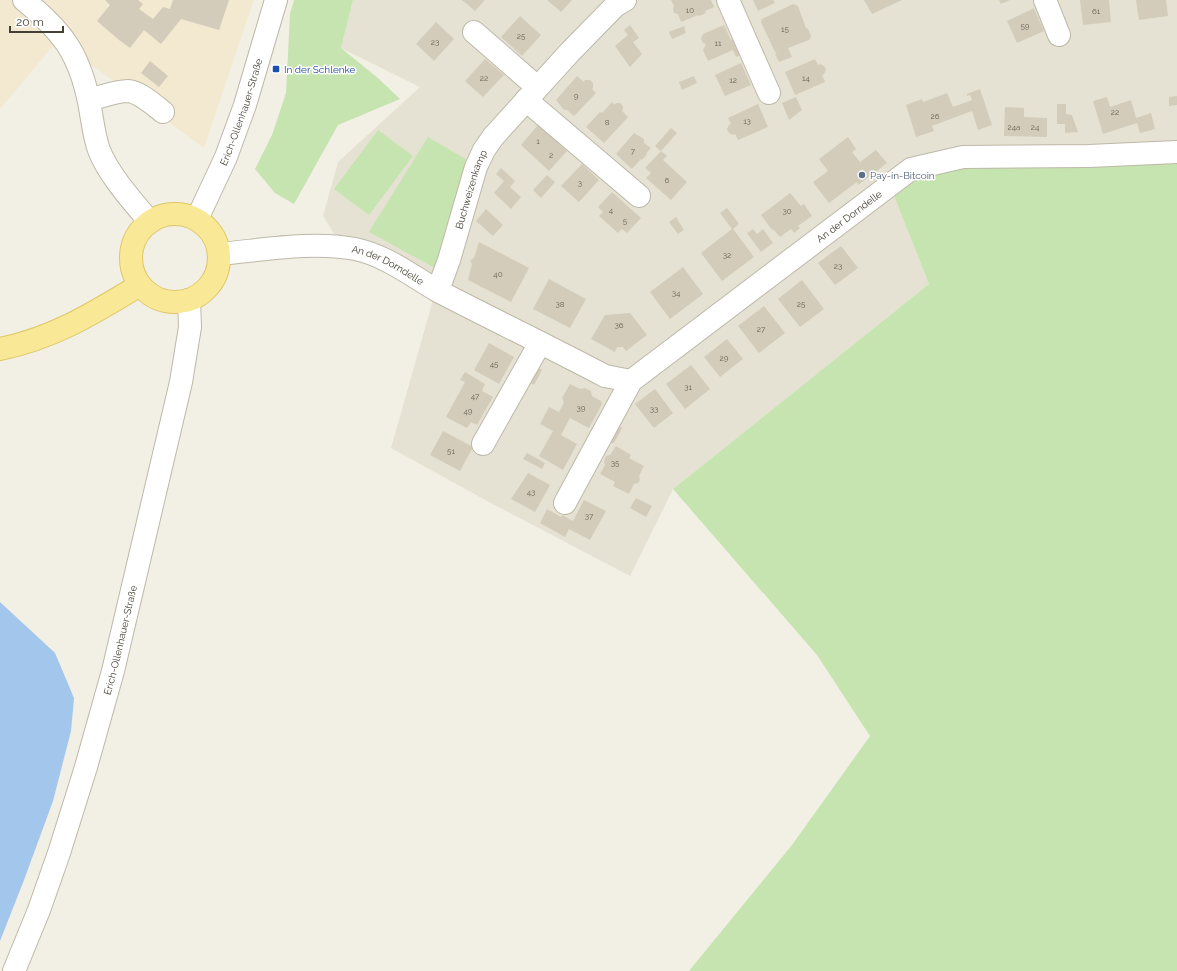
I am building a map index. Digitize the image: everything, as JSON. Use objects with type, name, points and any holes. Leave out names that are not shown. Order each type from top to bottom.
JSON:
[{"type":"main road","points":[[173,214],[185,215],[197,219],[208,228],[216,240],[219,254],[218,269],[212,282],[202,294],[189,300],[176,303],[162,301],[150,295],[140,285],[134,273],[131,259],[133,245],[140,232],[150,222],[161,216],[173,214]]},
{"type":"main road","points":[[0,349],[51,334],[87,317],[140,285]]},
{"type":"street","points":[[24,0],[52,24],[65,40],[83,77],[99,150],[114,176],[150,222]]},
{"type":"street","name":"Erich-Ollenhauer-Straße","points":[[197,219],[226,156],[245,105],[276,0]]},
{"type":"street","points":[[728,0],[769,93]]},
{"type":"street","points":[[1045,0],[1059,35]]},
{"type":"street","name":"Buchweizenkamp","points":[[438,290],[449,260],[476,167],[484,150],[493,137],[616,2]]},
{"type":"street","points":[[474,32],[532,94],[639,196]]},
{"type":"street","points":[[89,100],[129,91],[148,100],[163,112]]},
{"type":"street","name":"An der Dorndelle","points":[[565,503],[631,381],[911,169],[963,157],[1089,156],[1177,152]]},
{"type":"street","name":"An der Dorndelle","points":[[219,254],[294,247],[327,246],[356,250],[378,256],[438,290],[605,376],[631,381]]},
{"type":"street","name":"Erich-Ollenhauer-Straße","points":[[14,971],[39,910],[59,853],[86,767],[113,671],[181,382],[190,327],[189,300]]},
{"type":"street","points":[[484,444],[540,343]]},
{"type":"shaded area","points":[[0,0],[254,0],[204,148],[58,40],[0,109]]},
{"type":"shaded area","points":[[353,0],[1177,0],[1177,159],[890,186],[929,284],[673,489],[630,576],[489,502],[391,448],[433,300],[343,248],[323,216],[338,162],[420,87],[341,48]]},
{"type":"green space","points":[[294,0],[353,0],[341,48],[379,79],[400,99],[338,125],[294,204],[275,193],[255,169],[272,135],[286,93],[290,14]]},
{"type":"green space","points":[[378,130],[413,156],[369,215],[334,189]]},
{"type":"green space","points":[[428,137],[469,161],[440,255],[433,267],[369,232]]},
{"type":"green space","points":[[1177,159],[1177,971],[689,971],[792,845],[870,736],[817,655],[673,489],[929,284],[890,186],[911,169]]},
{"type":"water","points":[[0,602],[55,653],[74,698],[71,731],[53,801],[0,941]]},
{"type":"building","points":[[105,0],[138,0],[143,4],[139,9],[153,19],[163,7],[170,9],[173,0],[229,0],[219,30],[181,19],[161,44],[144,30],[130,48],[97,21],[110,5]]},
{"type":"building","points":[[462,0],[485,0],[475,11]]},
{"type":"building","points":[[547,0],[572,0],[561,12]]},
{"type":"building","points":[[671,0],[711,0],[714,7],[705,11],[706,13],[681,22],[678,14],[674,13],[674,6]]},
{"type":"building","points":[[753,0],[773,0],[775,3],[758,11]]},
{"type":"building","points":[[864,0],[902,0],[872,14]]},
{"type":"building","points":[[999,0],[1010,0],[1001,4]]},
{"type":"building","points":[[1080,0],[1109,0],[1111,22],[1083,25]]},
{"type":"building","points":[[1136,0],[1166,0],[1168,16],[1139,20]]},
{"type":"building","points":[[793,4],[798,6],[806,28],[811,36],[809,40],[788,48],[792,57],[779,62],[775,54],[777,53],[775,52],[761,22],[762,19]]},
{"type":"building","points":[[1034,8],[1044,31],[1017,43],[1007,21]]},
{"type":"building","points":[[520,16],[541,35],[522,56],[501,37]]},
{"type":"building","points":[[436,22],[454,39],[434,61],[416,44]]},
{"type":"building","points":[[630,25],[639,38],[633,42],[642,54],[630,67],[615,46],[628,35],[624,30]]},
{"type":"building","points":[[724,25],[731,40],[741,36],[748,52],[736,57],[733,50],[708,61],[703,50],[706,44],[703,43],[701,39],[703,34]]},
{"type":"building","points":[[684,26],[686,33],[672,39],[669,32]]},
{"type":"building","points":[[485,59],[504,75],[483,97],[465,81]]},
{"type":"building","points":[[815,59],[818,65],[820,64],[824,66],[826,70],[822,75],[825,82],[795,95],[785,72]]},
{"type":"building","points":[[150,61],[168,76],[159,87],[141,73]]},
{"type":"building","points":[[741,63],[751,85],[725,96],[715,75]]},
{"type":"building","points":[[577,76],[584,82],[585,80],[590,80],[593,83],[592,89],[596,93],[574,116],[567,110],[564,110],[556,100]]},
{"type":"building","points":[[694,76],[697,83],[682,90],[679,82]]},
{"type":"building","points":[[980,89],[992,125],[978,130],[972,111],[932,126],[934,131],[916,137],[906,105],[922,99],[923,102],[947,93],[953,107],[972,100],[970,95],[967,96],[967,94]]},
{"type":"building","points":[[1177,96],[1177,105],[1169,106],[1169,97]]},
{"type":"building","points":[[796,97],[802,110],[789,120],[782,103]]},
{"type":"building","points":[[1107,97],[1110,107],[1131,100],[1136,118],[1151,113],[1155,129],[1140,133],[1137,123],[1103,134],[1093,101]]},
{"type":"building","points":[[612,102],[615,105],[616,103],[620,103],[623,106],[622,111],[628,117],[604,143],[586,127]]},
{"type":"building","points":[[758,104],[768,127],[738,140],[735,134],[733,135],[729,133],[727,129],[731,124],[728,118]]},
{"type":"building","points":[[1057,104],[1066,104],[1066,114],[1072,115],[1078,132],[1065,133],[1065,124],[1057,124]]},
{"type":"building","points":[[1005,107],[1024,108],[1024,117],[1047,118],[1047,137],[1004,136]]},
{"type":"building","points":[[538,125],[547,133],[549,132],[567,151],[549,171],[521,145]]},
{"type":"building","points":[[671,128],[677,133],[661,151],[655,146]]},
{"type":"building","points":[[634,133],[644,139],[644,143],[651,148],[642,160],[641,159],[632,169],[616,154]]},
{"type":"building","points":[[848,137],[856,149],[852,152],[860,162],[876,150],[887,163],[858,185],[857,182],[829,203],[813,182],[828,171],[819,159]]},
{"type":"building","points":[[661,151],[667,156],[663,160],[687,182],[671,200],[646,178],[651,173],[645,168]]},
{"type":"building","points":[[582,164],[599,180],[579,202],[561,186]]},
{"type":"building","points":[[501,168],[515,181],[510,187],[521,197],[511,209],[494,193],[504,181],[496,174]]},
{"type":"building","points":[[547,175],[555,182],[541,198],[533,190]]},
{"type":"building","points":[[612,192],[641,218],[627,233],[622,229],[618,233],[599,216],[603,212],[598,207]]},
{"type":"building","points":[[790,193],[801,206],[804,204],[812,216],[798,226],[800,228],[794,233],[791,229],[780,237],[773,229],[772,230],[761,215]]},
{"type":"building","points":[[727,208],[739,224],[733,229],[754,257],[722,281],[701,253],[732,229],[720,213]]},
{"type":"building","points":[[486,209],[503,225],[493,236],[476,221]]},
{"type":"building","points":[[676,217],[684,230],[678,234],[669,222]]},
{"type":"building","points":[[753,229],[757,234],[763,229],[773,243],[761,252],[747,233]]},
{"type":"building","points":[[479,242],[529,268],[511,302],[468,280],[472,264],[470,261],[474,258]]},
{"type":"building","points":[[841,246],[858,268],[835,285],[818,263]]},
{"type":"building","points":[[683,267],[703,294],[670,319],[650,292]]},
{"type":"building","points":[[549,279],[586,299],[570,328],[533,309]]},
{"type":"building","points":[[802,280],[824,309],[800,327],[778,299]]},
{"type":"building","points":[[764,306],[785,333],[759,353],[738,326]]},
{"type":"building","points":[[630,313],[647,335],[626,351],[623,347],[617,347],[615,352],[591,339],[605,315]]},
{"type":"building","points":[[727,339],[743,359],[720,377],[704,357]]},
{"type":"building","points":[[489,343],[514,357],[499,384],[474,370]]},
{"type":"building","points":[[691,365],[710,389],[685,409],[666,384]]},
{"type":"building","points":[[535,366],[542,370],[534,385],[527,381]]},
{"type":"building","points":[[465,372],[485,384],[482,391],[493,397],[477,425],[471,422],[467,428],[446,417],[465,382],[460,380]]},
{"type":"building","points":[[570,384],[580,389],[585,388],[591,391],[592,396],[601,401],[602,404],[589,428],[570,418],[561,435],[577,444],[563,470],[539,456],[553,431],[540,424],[549,407],[559,412],[564,402],[562,398]]},
{"type":"building","points":[[655,389],[673,413],[654,428],[635,404]]},
{"type":"building","points":[[613,423],[622,428],[614,443],[611,443],[604,440]]},
{"type":"building","points":[[443,431],[473,447],[460,471],[430,455]]},
{"type":"building","points":[[616,446],[631,455],[629,458],[644,466],[639,476],[640,480],[638,483],[634,484],[629,494],[613,486],[615,482],[600,474],[605,465],[604,461],[606,456],[610,455]]},
{"type":"building","points":[[527,453],[545,463],[542,469],[523,459]]},
{"type":"building","points":[[528,473],[550,485],[535,512],[511,499]]},
{"type":"building","points":[[636,498],[652,506],[646,517],[630,508]]},
{"type":"building","points":[[584,500],[606,511],[590,540],[569,529],[565,537],[540,523],[547,509],[561,517],[562,515],[573,521]]},
{"type":"place","name":"In der Schlenke","points":[[276,69]]},
{"type":"place","name":"Pay-in-Bitcoin","points":[[862,175]]}]
